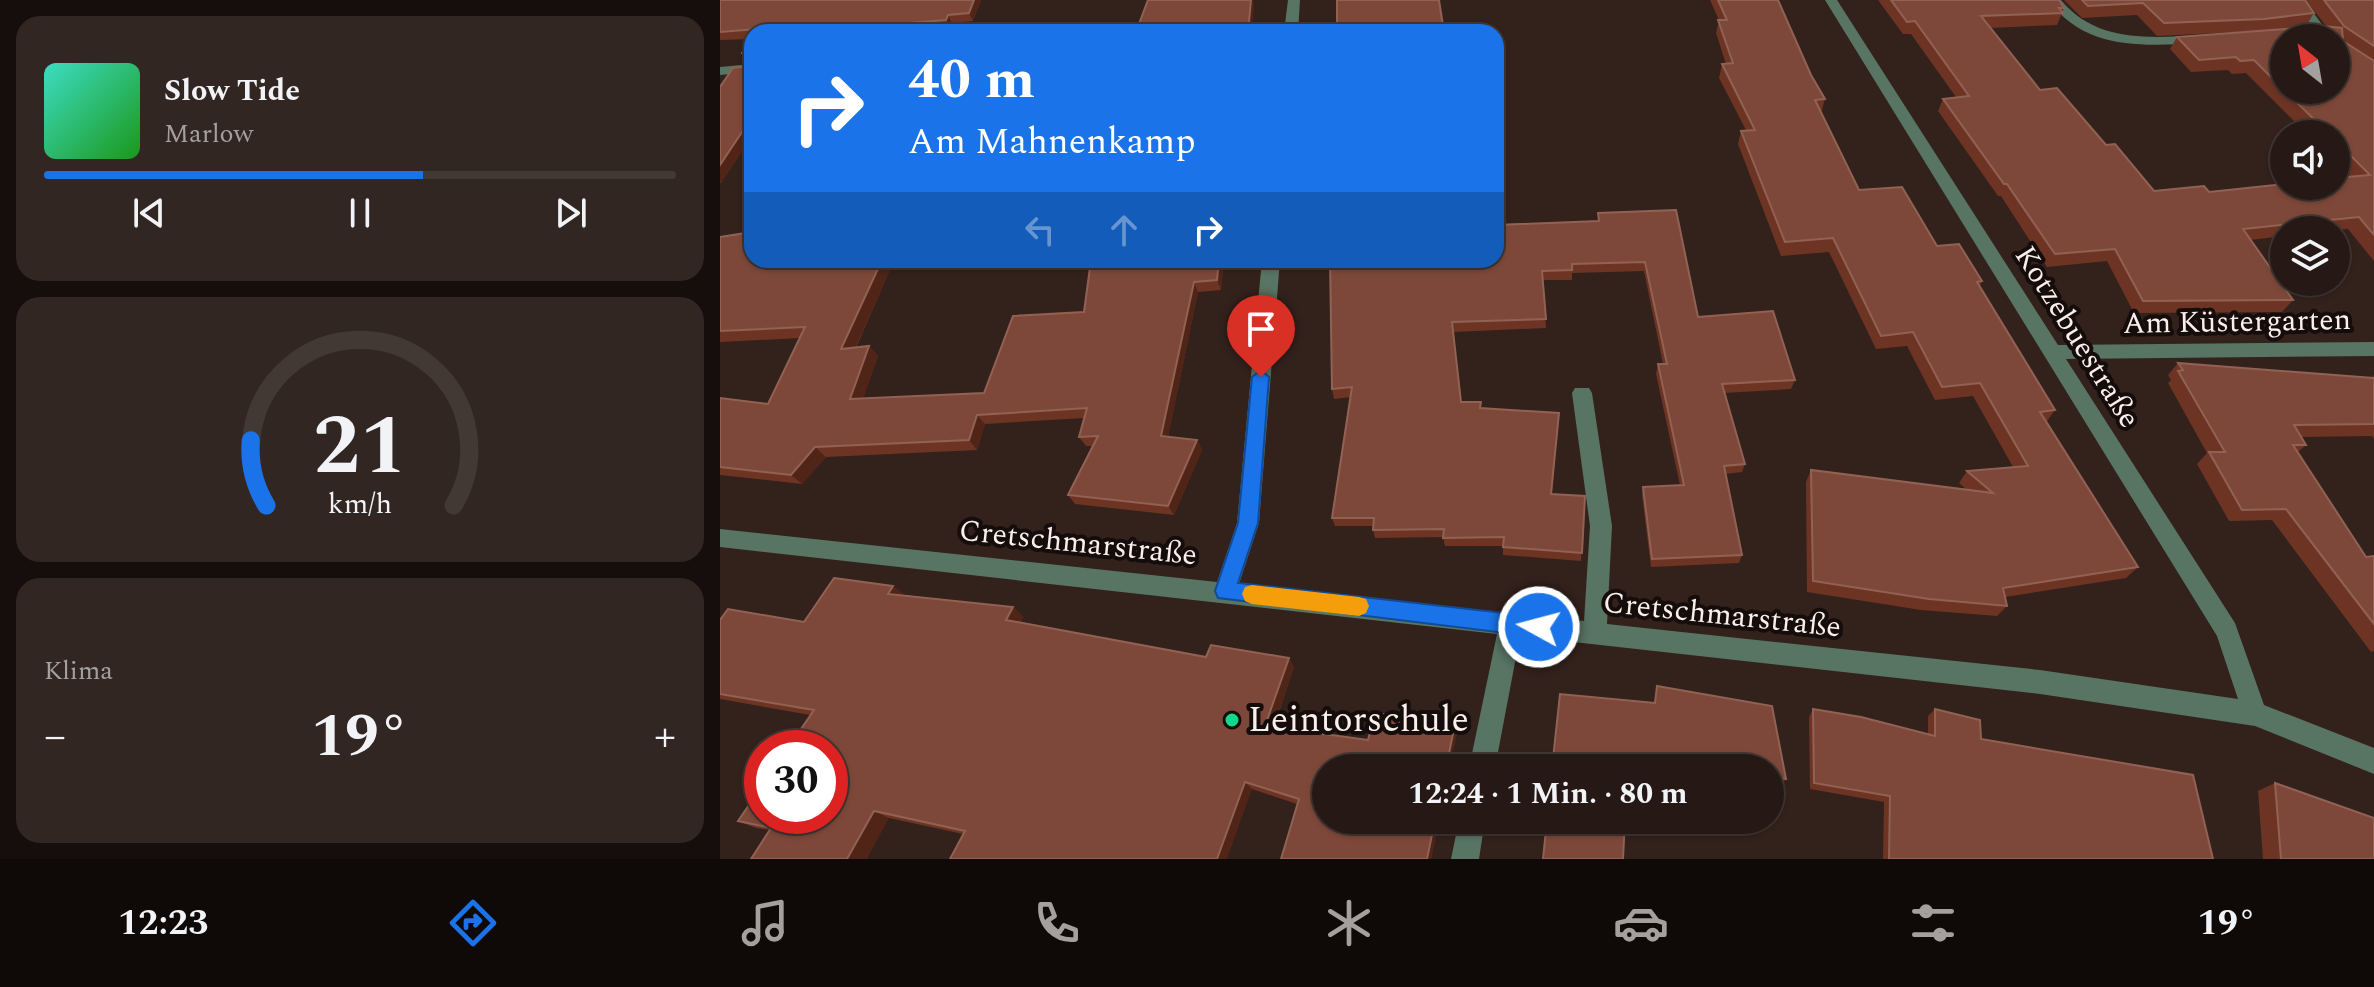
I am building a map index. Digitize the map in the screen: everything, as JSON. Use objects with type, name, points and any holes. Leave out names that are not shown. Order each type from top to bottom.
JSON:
[{"type":"street","points":[[1292,24],[1294,0]]},
{"type":"street","name":"Kotzebuestraße","points":[[1831,0],[2227,631],[2255,714]]},
{"type":"street","points":[[2054,0],[2073,22],[2095,33],[2128,40],[2223,37]]},
{"type":"street","points":[[2297,0],[2315,24]]},
{"type":"street","points":[[720,71],[744,69]]},
{"type":"street","points":[[1225,591],[1248,523],[1270,268]]},
{"type":"street","name":"Am Küstergarten","points":[[2053,352],[2374,349]]},
{"type":"street","points":[[1582,393],[1601,526],[1595,633]]},
{"type":"street","name":"Cretschmarstraße","points":[[720,538],[2040,682],[2255,714],[2374,761]]},
{"type":"street","points":[[1485,754],[1511,624]]},
{"type":"street","points":[[1465,859],[1469,834]]},
{"type":"building","points":[[720,0],[974,0],[969,13],[948,15],[946,20],[897,24],[744,24],[744,30],[720,32]]},
{"type":"building","points":[[1148,0],[1251,0],[1249,24],[1139,24]]},
{"type":"building","points":[[1337,0],[1439,0],[1443,24],[1337,24]]},
{"type":"building","points":[[1718,0],[1778,0],[1825,99],[1815,100],[1859,190],[1902,187],[1937,246],[1959,244],[1982,281],[1977,282],[2055,410],[2040,412],[2138,567],[2003,588],[2007,606],[1929,599],[1813,581],[1811,470],[1993,493],[1967,471],[2028,466],[1980,383],[1942,387],[1913,332],[1881,336],[1833,238],[1785,242],[1741,131],[1755,130],[1722,64],[1733,63],[1718,20],[1727,20]]},
{"type":"building","points":[[1891,0],[2059,0],[2064,8],[2059,8],[2063,13],[1981,16],[2040,90],[2057,88],[2106,145],[2115,144],[2154,191],[2204,186],[2209,192],[2270,185],[2270,200],[2350,200],[2350,177],[2370,175],[2350,155],[2350,120],[2315,120],[2298,104],[2350,104],[2350,46],[2374,61],[2374,235],[2359,217],[2270,216],[2270,226],[2243,229],[2270,267],[2270,296],[2290,296],[2293,300],[2143,301],[2115,249],[2055,254],[1943,99],[1969,96],[1915,21],[1907,22]]},
{"type":"building","points":[[2082,0],[2305,0],[2314,13],[2264,19],[2164,23],[2143,3],[2088,6]]},
{"type":"building","points":[[2324,0],[2374,0],[2374,46],[2350,30],[2350,24],[2342,24]]},
{"type":"building","points":[[2270,30],[2270,76],[2254,60],[2240,61],[2236,57],[2199,60],[2177,37]]},
{"type":"building","points":[[744,67],[744,129],[720,165],[720,87],[733,68]]},
{"type":"building","points":[[1676,210],[1698,317],[1773,311],[1795,380],[1722,384],[1745,464],[1724,466],[1742,555],[1652,559],[1643,487],[1684,485],[1658,364],[1667,364],[1645,262],[1572,264],[1572,270],[1542,271],[1546,319],[1452,322],[1461,402],[1481,402],[1480,408],[1559,413],[1551,494],[1585,496],[1582,553],[1503,547],[1504,537],[1443,538],[1444,529],[1373,530],[1374,518],[1332,518],[1352,387],[1332,389],[1330,268],[1504,268],[1504,225],[1599,221],[1598,213]]},
{"type":"building","points":[[744,233],[744,268],[878,268],[841,349],[869,346],[850,399],[984,393],[1013,316],[1084,312],[1090,268],[1218,268],[1217,280],[1194,282],[1161,436],[1197,440],[1168,506],[1068,495],[1098,436],[1079,437],[1087,408],[977,415],[969,440],[815,447],[791,475],[720,467],[720,398],[768,404],[805,327],[720,331],[720,237]]},
{"type":"building","points":[[2178,363],[2374,378],[2374,424],[2294,425],[2306,445],[2293,445],[2366,557],[2374,556],[2374,624],[2286,509],[2242,510],[2209,452],[2225,452],[2178,371],[2183,370]]},
{"type":"building","points":[[834,578],[893,586],[888,594],[1013,607],[1006,620],[1206,657],[1211,645],[1289,658],[1265,726],[1368,740],[1375,713],[1455,724],[1449,754],[1312,754],[1312,834],[1432,834],[1427,859],[1281,859],[1299,799],[1245,782],[1217,859],[950,859],[965,831],[874,811],[847,859],[751,859],[767,834],[848,834],[848,730],[800,730],[814,710],[720,694],[720,620],[728,609],[804,622]]},
{"type":"building","points":[[1657,686],[1772,706],[1781,754],[1554,754],[1560,694],[1655,703]]},
{"type":"building","points":[[1813,709],[1861,717],[1935,736],[1935,709],[1980,720],[1981,739],[2193,775],[2213,859],[1889,859],[1890,796],[1814,783]]},
{"type":"building","points":[[2275,783],[2374,818],[2374,859],[2281,859]]},
{"type":"building","points":[[1546,834],[1624,834],[1623,859],[1543,859]]},
{"type":"slow traffic","points":[[1252,594],[1359,606]]},
{"type":"place","name":"Leintorschule","points":[[1232,720]]},
{"type":"route","points":[[1261,377],[1248,523],[1225,591],[1539,627]]}]
